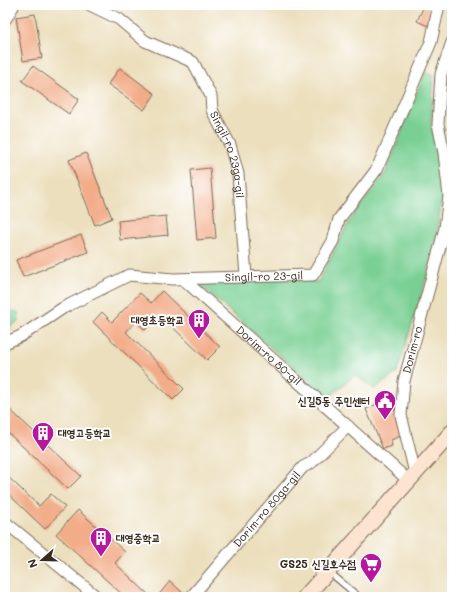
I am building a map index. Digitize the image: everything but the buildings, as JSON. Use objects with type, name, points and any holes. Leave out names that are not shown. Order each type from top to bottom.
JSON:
[{"type":"main road","points":[[305,597],[452,432]]},
{"type":"street","points":[[5,20],[14,5]]},
{"type":"street","name":"Singil-ro 23ga-gil","points":[[90,5],[119,19],[145,41],[193,62],[212,96],[212,110],[230,145],[238,174],[246,276]]},
{"type":"street","name":"Singil-ro 23-gil","points":[[5,343],[21,336],[63,308],[129,274],[183,279],[313,275],[333,241],[339,218],[376,170],[431,42],[439,5]]},
{"type":"street","name":"Dorim-ro","points":[[412,477],[401,415],[404,381],[445,228],[449,196],[444,153],[438,124],[441,74],[452,42]]},
{"type":"street","name":"Dorim-ro 80-gil","points":[[183,279],[348,426],[412,477]]},
{"type":"street","name":"Dorim-ro 80ga-gil","points":[[191,597],[303,467],[312,463],[348,426]]},
{"type":"street","points":[[5,522],[97,597]]},
{"type":"lane","points":[[328,571],[359,597]]},
{"type":"green space","points":[[425,72],[434,75],[431,123],[443,193],[432,260],[397,373],[374,389],[355,375],[328,398],[200,285],[246,276],[318,282],[349,222],[386,172]]},
{"type":"green space","points":[[13,311],[18,312],[19,321],[5,330],[5,314]]},
{"type":"place","name":"대영초등학교","points":[[199,340]]},
{"type":"place","name":"신길5동 주민센터","points":[[385,420]]},
{"type":"place","name":"대영고등학교","points":[[43,452]]},
{"type":"place","name":"대영중학교","points":[[101,558]]},
{"type":"place","name":"GS25 신길호수점","points":[[371,584]]}]
